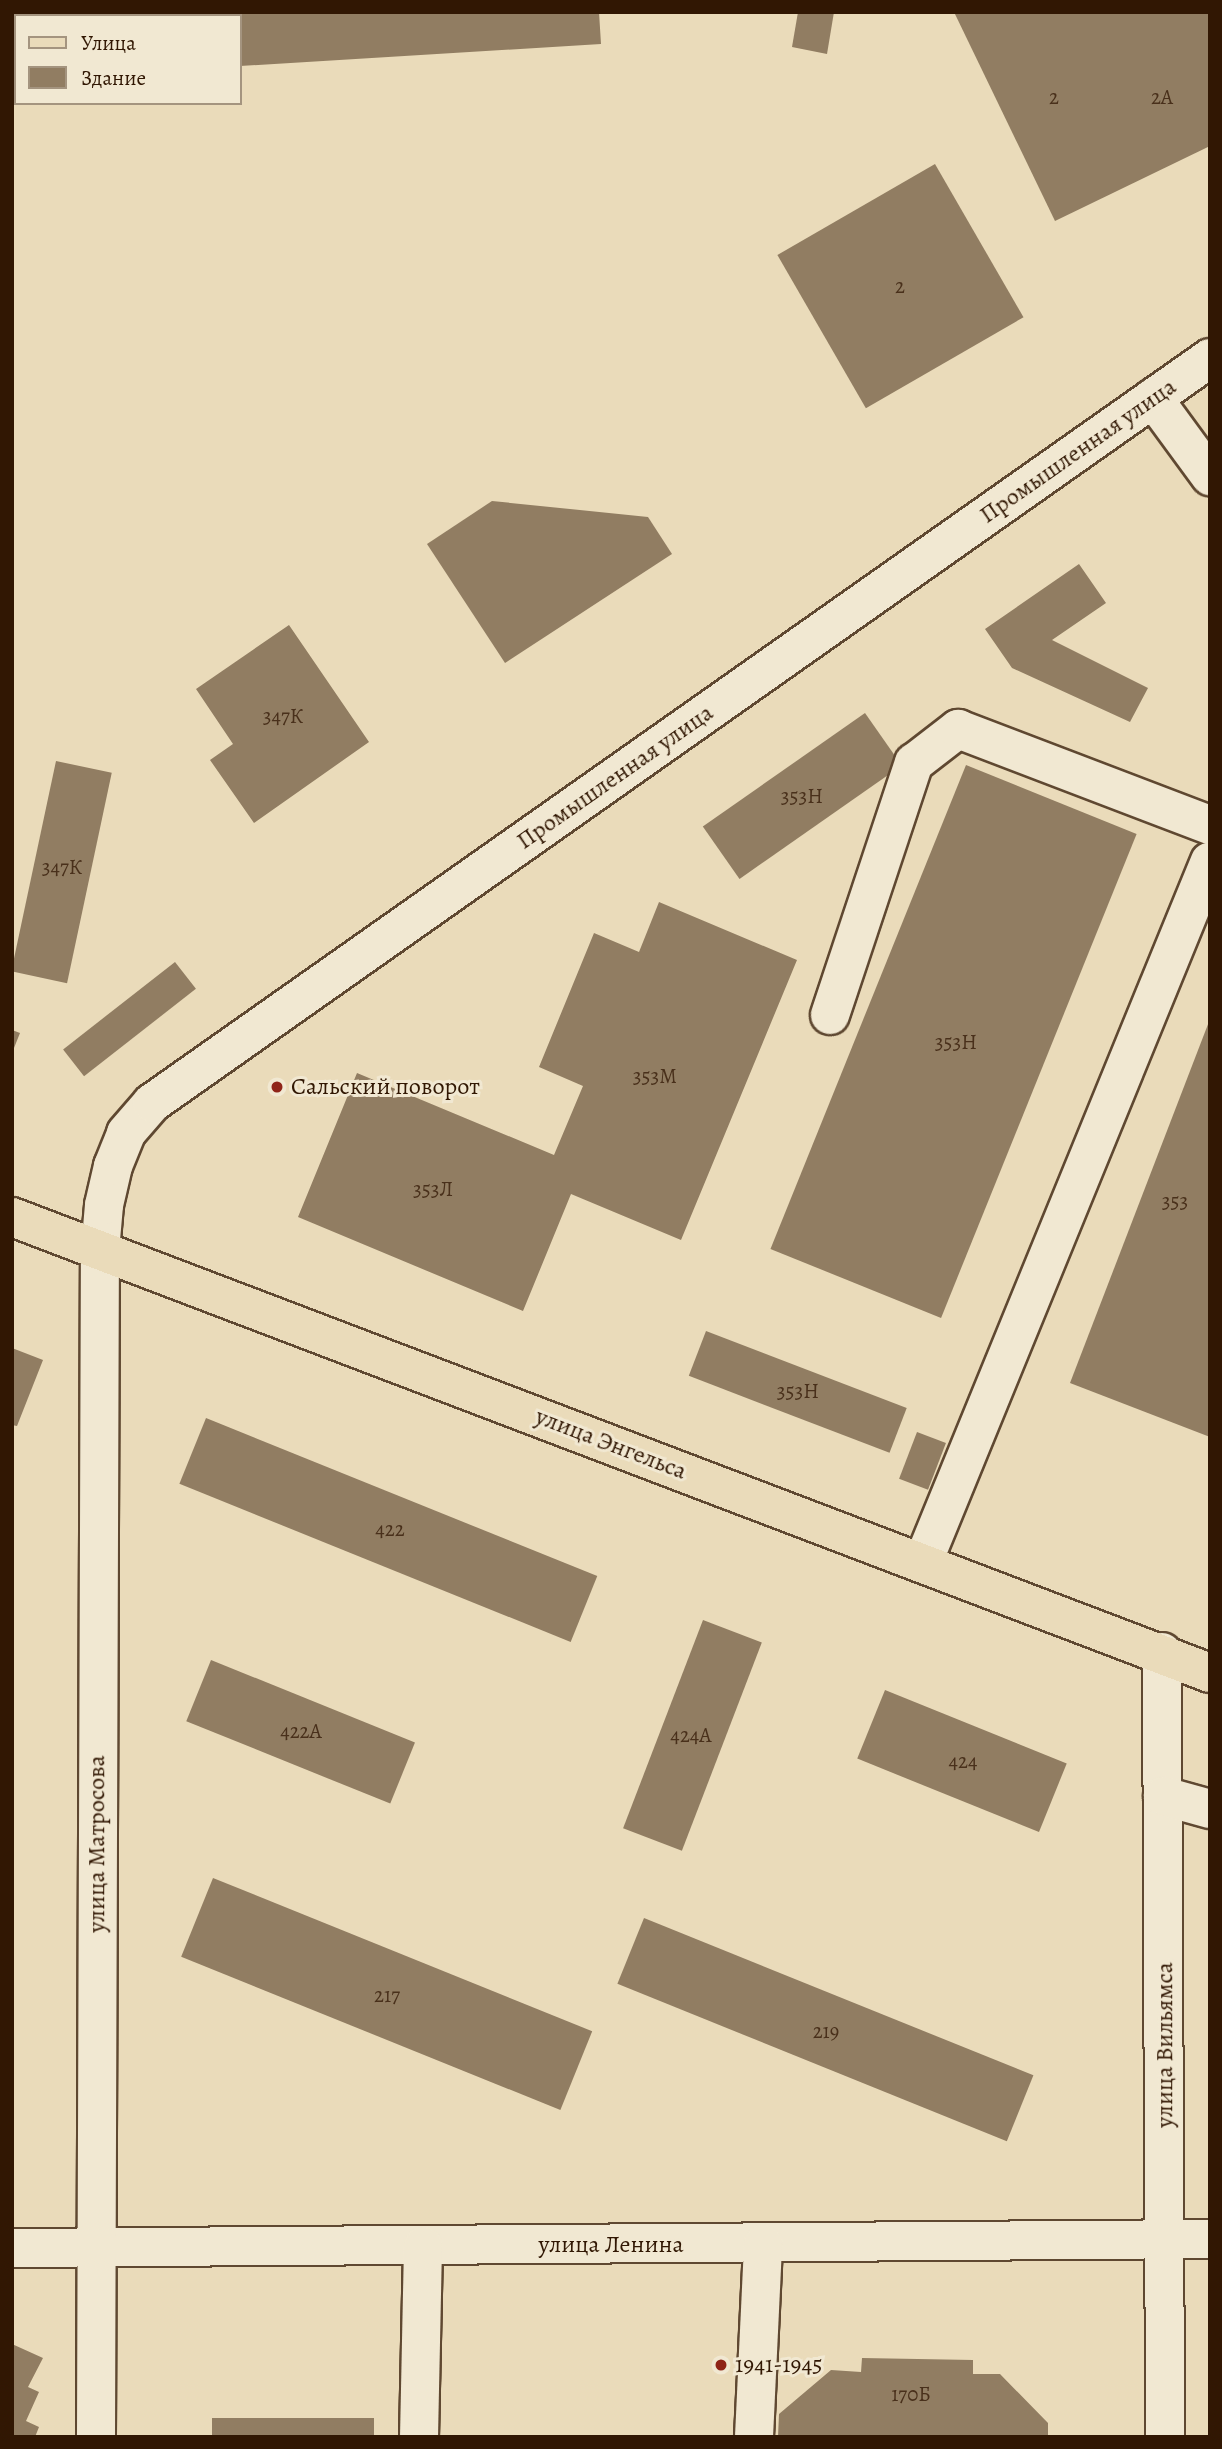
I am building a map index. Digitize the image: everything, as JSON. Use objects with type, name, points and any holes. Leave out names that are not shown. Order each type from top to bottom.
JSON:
[{"type":"main road","name":"улица Энгельса","points":[[12,1217],[1210,1672]]},
{"type":"street","name":"Промышленная улица","points":[[100,1251],[104,1205],[113,1166],[126,1133],[152,1103],[1210,358]]},
{"type":"street","points":[[1153,398],[1210,476]]},
{"type":"street","points":[[830,1016],[914,763],[958,729],[1210,825]]},
{"type":"street","points":[[923,1562],[1210,861]]},
{"type":"street","name":"улица Матросова","points":[[96,2437],[100,1251]]},
{"type":"street","name":"улица Вильямса","points":[[1161,1652],[1165,2437]]},
{"type":"street","points":[[1163,1796],[1210,1809]]},
{"type":"street","name":"улица Ленина","points":[[12,2248],[1166,2242],[1210,2239]]},
{"type":"street","points":[[754,2437],[763,2244]]},
{"type":"street","points":[[419,2437],[423,2246]]},
{"type":"building","points":[[12,12],[599,12],[601,44],[242,66],[242,14],[14,14],[12,81]]},
{"type":"building","points":[[798,12],[834,12],[827,54],[792,47]]},
{"type":"building","points":[[954,12],[1210,12],[1210,146],[1055,221]]},
{"type":"building","points":[[935,164],[1024,317],[866,408],[777,255]]},
{"type":"building","points":[[492,501],[648,517],[672,554],[505,663],[427,544]]},
{"type":"building","points":[[1079,564],[1106,603],[1052,640],[1148,688],[1130,722],[1012,668],[985,629]]},
{"type":"building","points":[[289,625],[369,742],[254,823],[210,760],[233,744],[196,689]]},
{"type":"building","points":[[865,713],[902,765],[740,879],[703,827]]},
{"type":"building","points":[[56,761],[112,773],[67,983],[12,971]]},
{"type":"building","points":[[966,765],[1137,834],[941,1318],[770,1249]]},
{"type":"building","points":[[659,902],[797,960],[681,1240],[571,1194],[523,1311],[298,1217],[357,1073],[554,1155],[583,1086],[539,1067],[594,933],[639,952]]},
{"type":"building","points":[[175,962],[196,989],[84,1076],[63,1049]]},
{"type":"building","points":[[1210,1019],[1210,1437],[1070,1383]]},
{"type":"building","points":[[12,1030],[20,1033],[12,1053]]},
{"type":"building","points":[[706,1331],[907,1408],[890,1453],[689,1376]]},
{"type":"building","points":[[12,1348],[43,1360],[17,1426],[12,1425]]},
{"type":"building","points":[[206,1418],[597,1576],[571,1642],[179,1484]]},
{"type":"building","points":[[917,1432],[946,1443],[928,1490],[899,1479]]},
{"type":"building","points":[[703,1620],[762,1643],[682,1851],[623,1828]]},
{"type":"building","points":[[211,1660],[415,1742],[390,1804],[186,1721]]},
{"type":"building","points":[[885,1690],[1067,1763],[1039,1832],[857,1759]]},
{"type":"building","points":[[213,1878],[592,2031],[560,2110],[181,1957]]},
{"type":"building","points":[[644,1918],[1033,2075],[1007,2141],[617,1984]]},
{"type":"building","points":[[12,2344],[43,2358],[28,2387],[39,2392],[26,2421],[39,2427],[35,2437],[12,2437]]},
{"type":"building","points":[[862,2358],[973,2360],[973,2374],[1000,2374],[1048,2423],[1048,2437],[778,2437],[779,2414],[831,2370],[861,2372]]},
{"type":"building","points":[[212,2418],[374,2418],[374,2437],[212,2437]]},
{"type":"place","name":"Сальский поворот","points":[[277,1087]]},
{"type":"place","name":"1941-1945","points":[[721,2365]]}]
